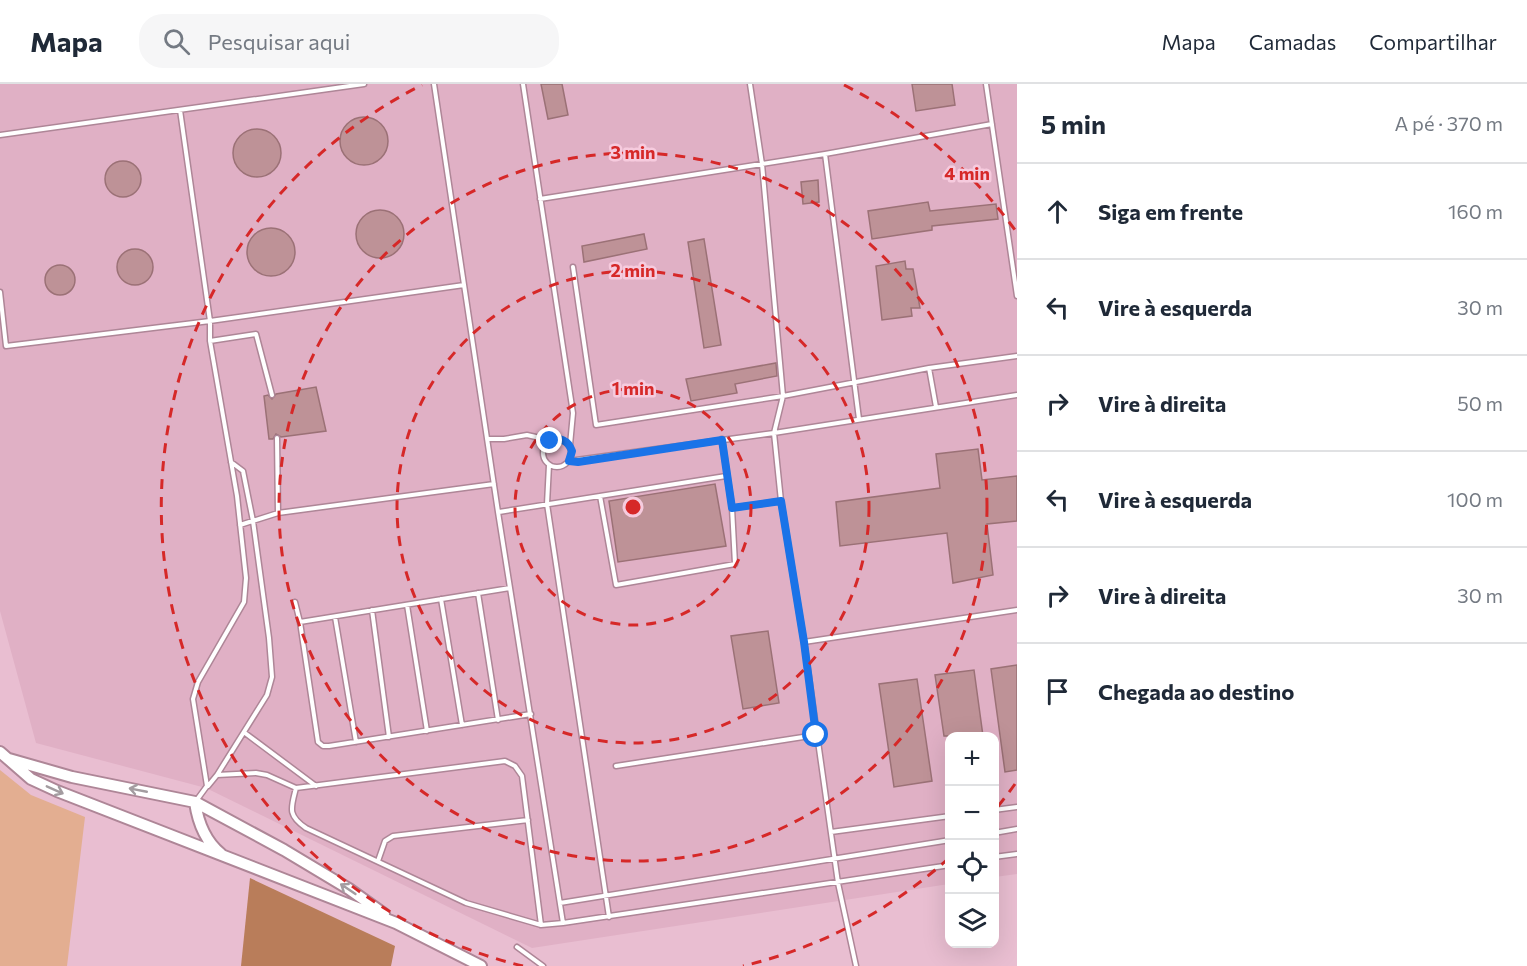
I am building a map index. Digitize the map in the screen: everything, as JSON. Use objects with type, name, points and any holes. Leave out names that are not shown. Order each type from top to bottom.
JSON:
[{"type":"main road","points":[[4,755],[72,777],[195,802],[350,889],[396,923]]},
{"type":"main road","points":[[4,755],[31,779],[57,791],[228,860],[396,923],[481,966]]},
{"type":"main road","points":[[195,802],[199,824],[204,834],[214,848],[228,860]]},
{"type":"main road","points":[[204,834],[209,823],[221,815]]},
{"type":"lane","points":[[0,135],[364,84]]},
{"type":"lane","points":[[434,84],[563,923]]},
{"type":"lane","points":[[523,84],[573,413],[570,445],[572,451],[569,461]]},
{"type":"lane","points":[[750,84],[762,164],[783,396],[774,433],[781,501],[804,642],[838,883],[856,966]]},
{"type":"lane","points":[[986,84],[1017,296]]},
{"type":"lane","points":[[180,110],[210,321],[210,341],[231,462],[246,578],[244,602],[198,682],[193,699],[207,786]]},
{"type":"lane","points":[[540,200],[825,154],[992,124]]},
{"type":"lane","points":[[825,154],[859,419]]},
{"type":"lane","points":[[573,267],[596,425],[783,396],[930,368],[1017,356]]},
{"type":"lane","points":[[0,292],[6,346],[210,321],[464,285]]},
{"type":"lane","points":[[210,341],[256,334],[272,395]]},
{"type":"lane","points":[[930,368],[936,407]]},
{"type":"lane","points":[[549,465],[560,467],[569,461],[774,433],[1017,395]]},
{"type":"lane","points":[[488,439],[527,435],[550,441],[561,439],[570,445]]},
{"type":"lane","points":[[277,438],[278,513]]},
{"type":"lane","points":[[600,496],[616,585],[735,564],[732,508],[722,440]]},
{"type":"lane","points":[[550,441],[546,444],[543,455],[549,465],[547,504],[609,917]]},
{"type":"lane","points":[[195,802],[245,733],[267,695],[272,677],[253,521],[243,471],[231,462]]},
{"type":"lane","points":[[498,512],[726,476]]},
{"type":"lane","points":[[240,525],[278,513],[494,484]]},
{"type":"lane","points":[[732,508],[781,501]]},
{"type":"lane","points":[[300,622],[510,588]]},
{"type":"lane","points":[[478,593],[498,720]]},
{"type":"lane","points":[[441,599],[462,725]]},
{"type":"lane","points":[[295,602],[318,742],[329,746],[531,714]]},
{"type":"lane","points":[[407,605],[427,731]]},
{"type":"lane","points":[[372,610],[389,737]]},
{"type":"lane","points":[[804,642],[1017,610]]},
{"type":"lane","points":[[334,617],[356,742]]},
{"type":"lane","points":[[245,733],[315,786]]},
{"type":"lane","points":[[616,766],[816,735]]},
{"type":"lane","points":[[216,776],[256,774],[296,788],[505,761],[515,766],[522,776],[541,925]]},
{"type":"lane","points":[[296,788],[291,808],[297,822],[306,828],[466,903],[541,925],[609,917],[945,866]]},
{"type":"lane","points":[[999,809],[1017,807]]},
{"type":"lane","points":[[831,832],[945,817]]},
{"type":"lane","points":[[378,861],[385,842],[393,836],[528,820]]},
{"type":"lane","points":[[999,832],[1017,829]]},
{"type":"lane","points":[[561,903],[945,841]]},
{"type":"lane","points":[[999,856],[1017,854]]},
{"type":"lane","points":[[518,947],[543,966]]},
{"type":"shaded area","points":[[0,84],[1017,84],[1017,874],[999,876],[999,732],[945,732],[945,885],[532,948],[206,788],[36,743],[0,611]]},
{"type":"shaded area","points":[[0,770],[31,795],[85,817],[67,966],[0,966]]},
{"type":"shaded area","points":[[250,878],[395,946],[391,966],[241,966]]},
{"type":"building","points":[[541,84],[562,84],[568,115],[548,119]]},
{"type":"building","points":[[912,84],[952,84],[955,105],[916,111]]},
{"type":"building","points":[[359,117],[369,117],[384,127],[388,141],[384,155],[378,161],[369,165],[359,165],[344,155],[340,146],[340,136],[350,121]]},
{"type":"building","points":[[252,129],[262,129],[277,139],[281,153],[277,167],[271,173],[262,177],[252,177],[237,167],[233,158],[233,148],[243,133]]},
{"type":"building","points":[[123,161],[135,167],[141,179],[135,191],[123,197],[111,191],[105,179],[111,167]]},
{"type":"building","points":[[818,180],[819,202],[803,204],[801,182]]},
{"type":"building","points":[[928,202],[930,211],[996,204],[998,219],[932,226],[932,230],[872,239],[868,211]]},
{"type":"building","points":[[375,210],[385,210],[400,220],[404,234],[400,248],[394,254],[385,258],[375,258],[360,248],[356,239],[356,229],[366,214]]},
{"type":"building","points":[[266,228],[276,228],[291,238],[295,252],[291,266],[285,272],[276,276],[266,276],[251,266],[247,257],[247,247],[257,232]]},
{"type":"building","points":[[644,234],[647,249],[584,262],[582,246]]},
{"type":"building","points":[[704,239],[721,345],[704,348],[688,242]]},
{"type":"building","points":[[135,249],[148,254],[153,267],[148,280],[135,285],[122,280],[117,267],[122,254]]},
{"type":"building","points":[[905,261],[906,269],[913,269],[920,308],[911,308],[912,316],[882,320],[876,266]]},
{"type":"building","points":[[60,265],[71,269],[75,280],[71,291],[60,295],[49,291],[45,280],[49,269]]},
{"type":"building","points":[[776,363],[777,376],[735,384],[737,393],[691,401],[686,379]]},
{"type":"building","points":[[316,387],[326,431],[281,437],[276,434],[273,439],[269,439],[264,396],[268,395],[272,399],[276,394]]},
{"type":"building","points":[[978,449],[982,480],[1017,476],[1017,521],[987,524],[993,575],[953,583],[947,533],[840,546],[836,502],[940,488],[936,454]]},
{"type":"building","points":[[715,484],[726,546],[618,562],[609,501]]},
{"type":"building","points":[[768,631],[779,703],[743,709],[731,636]]},
{"type":"building","points":[[1017,665],[1017,770],[1005,772],[991,669]]},
{"type":"building","points":[[974,670],[982,732],[945,732],[944,736],[935,675]]},
{"type":"building","points":[[917,679],[932,781],[894,787],[879,684]]},
{"type":"route","points":[[550,441],[561,439],[566,441],[572,451],[569,461],[578,462],[722,440],[732,508],[781,501],[804,642],[816,735]]}]
